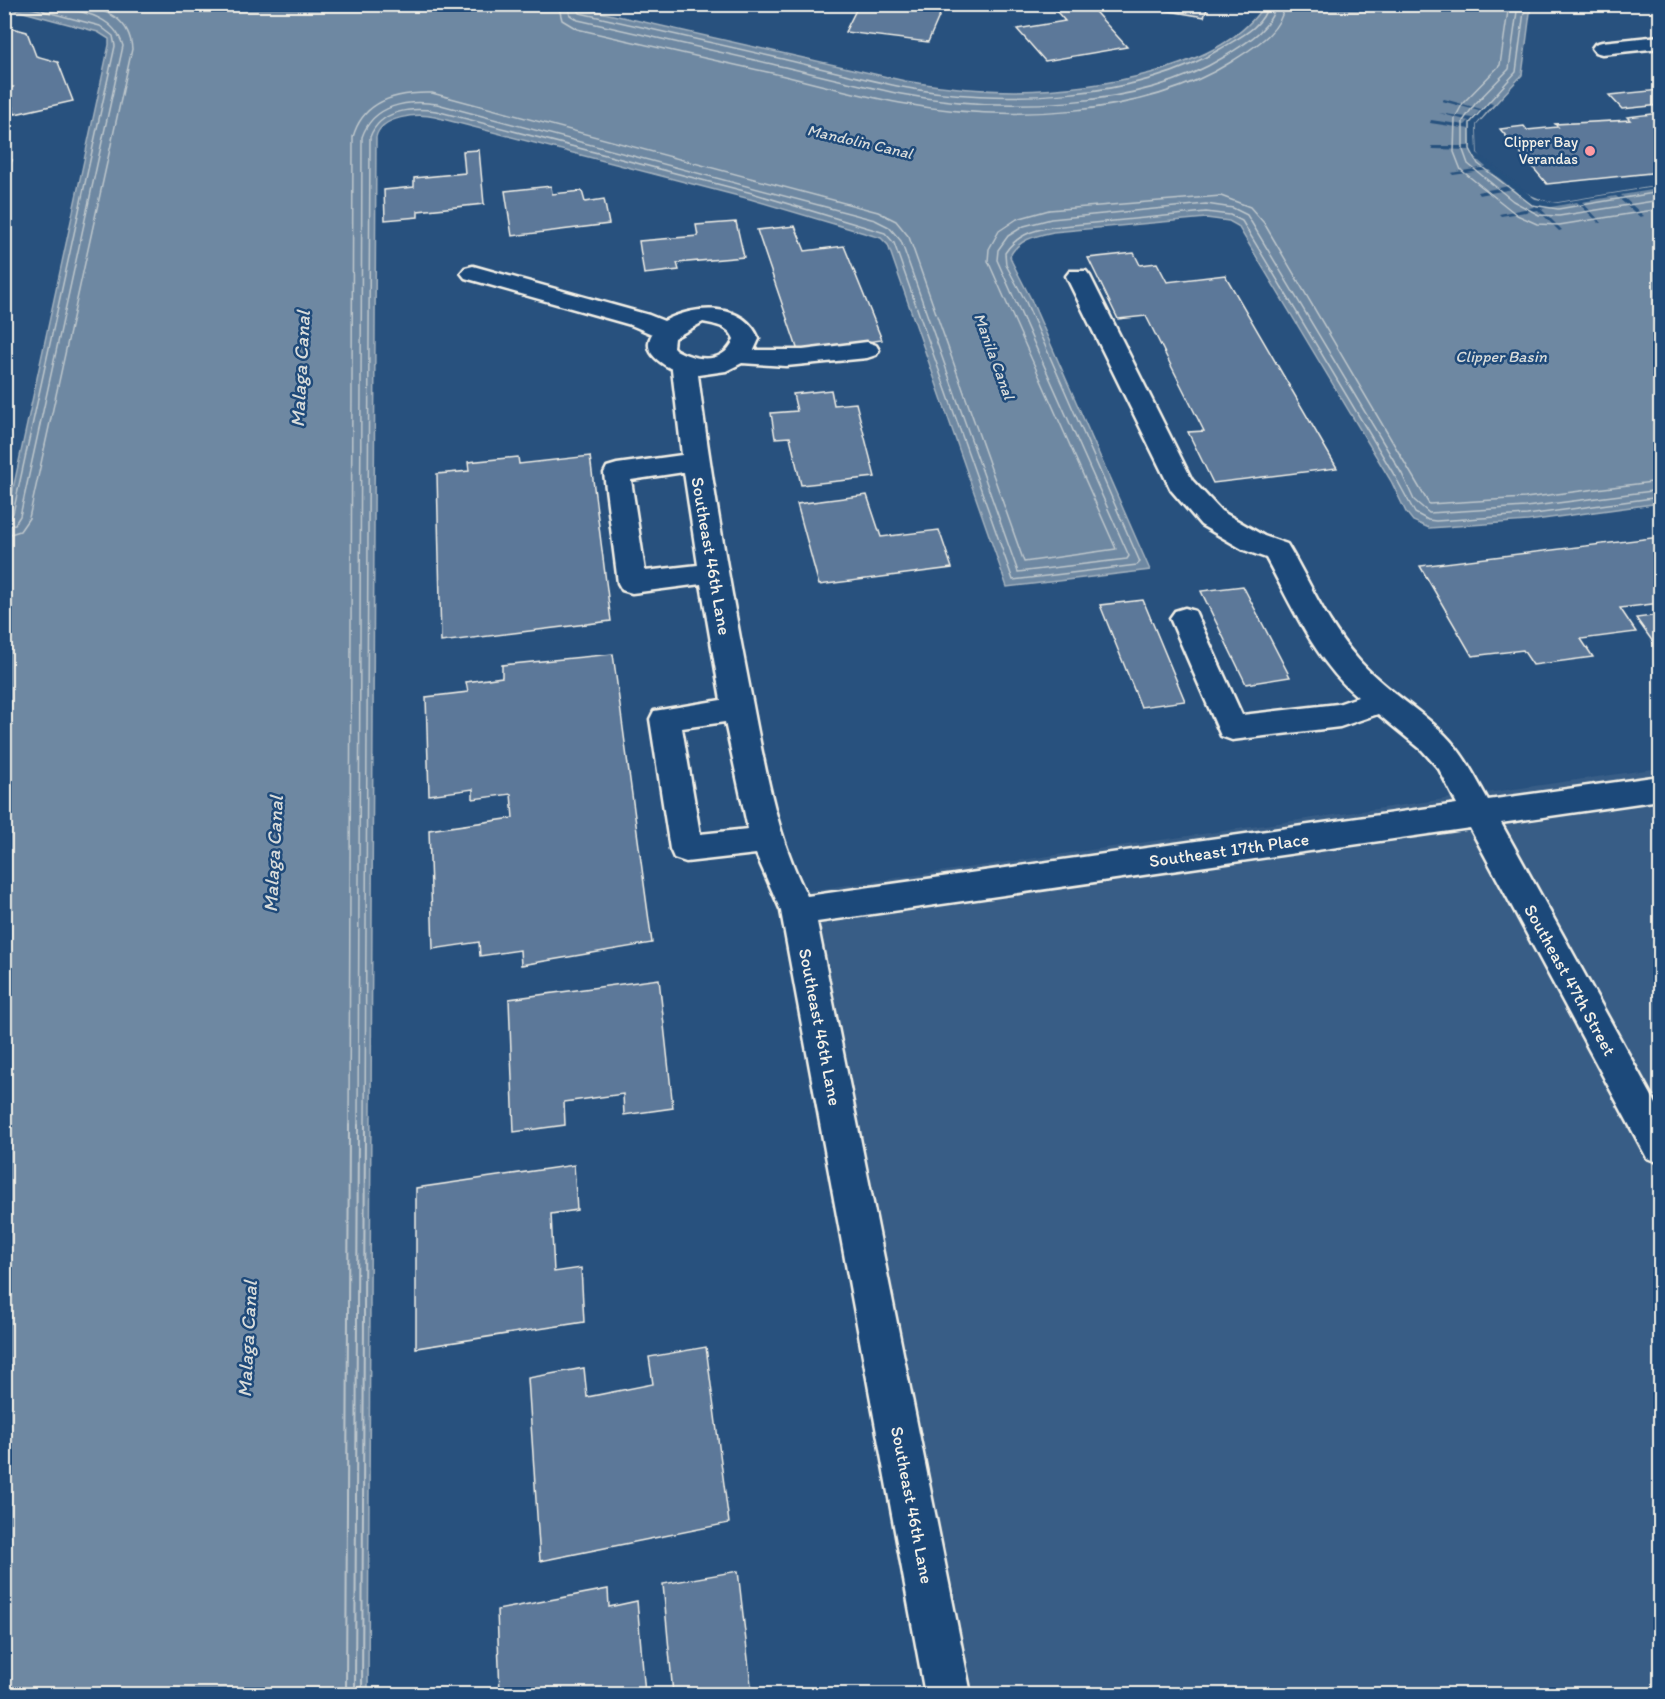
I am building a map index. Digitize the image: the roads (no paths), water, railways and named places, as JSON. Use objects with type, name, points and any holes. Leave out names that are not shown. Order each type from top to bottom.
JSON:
[{"type":"street","points":[[1602,48],[1660,42]]},
{"type":"street","points":[[473,273],[640,320],[665,331]]},
{"type":"street","name":"Southeast 47th Street","points":[[1078,276],[1181,484],[1195,503],[1211,518],[1233,532],[1277,551],[1321,634],[1360,682],[1433,742],[1450,761],[1660,1146]]},
{"type":"street","points":[[703,315],[726,318],[742,328],[747,337],[746,346],[739,355],[714,366],[684,364],[666,354],[662,346],[665,331],[688,317],[703,315]]},
{"type":"street","points":[[739,355],[755,359],[781,360],[867,350]]},
{"type":"street","name":"Southeast 46th Lane","points":[[684,364],[695,462],[738,708],[766,840],[779,878],[798,911],[948,1695]]},
{"type":"street","points":[[695,462],[617,473],[632,583],[714,573]]},
{"type":"street","points":[[1185,618],[1232,729],[1340,715],[1383,700]]},
{"type":"street","points":[[738,708],[665,719],[686,849],[766,840]]},
{"type":"street","name":"Southeast 17th Place","points":[[798,911],[1660,788]]},
{"type":"water","points":[[4,5],[569,5],[905,81],[960,88],[1015,91],[1079,87],[1152,73],[1218,47],[1245,28],[1264,5],[1531,5],[1522,75],[1476,125],[1477,153],[1483,161],[1513,186],[1547,202],[1557,203],[1660,186],[1660,503],[1528,521],[1429,528],[1413,521],[1238,226],[1229,221],[1206,218],[1053,232],[1023,242],[1010,256],[1150,570],[1007,587],[888,245],[881,238],[750,199],[435,117],[410,116],[385,124],[376,137],[368,1694],[5,1694],[5,526],[109,39],[98,32]]},
{"type":"place","name":"Clipper Bay Verandas","points":[[1590,151]]},
{"type":"water label","name":"Mandolin Canal","points":[[860,141]]},
{"type":"water label","name":"Manila Canal","points":[[995,356]]},
{"type":"water label","name":"Clipper Basin","points":[[1501,356]]},
{"type":"water label","name":"Malaga Canal","points":[[300,369]]},
{"type":"water label","name":"Malaga Canal","points":[[273,854]]},
{"type":"water label","name":"Malaga Canal","points":[[247,1339]]}]
